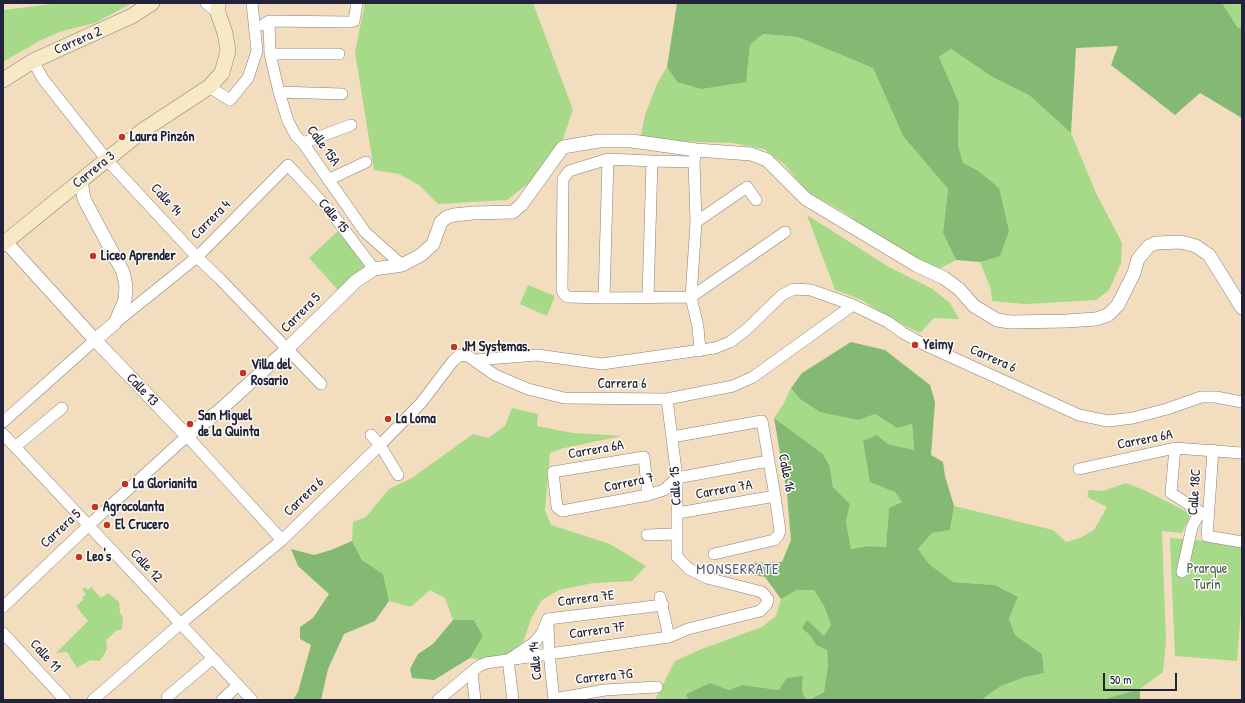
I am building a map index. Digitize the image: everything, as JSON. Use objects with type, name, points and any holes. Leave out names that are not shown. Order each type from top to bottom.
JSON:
[{"type":"main road","name":"Carrera 2","points":[[3,80],[33,62],[132,16],[152,3]]},
{"type":"main road","points":[[209,87],[222,74],[228,51],[218,8]]},
{"type":"main road","name":"Carrera 3","points":[[4,242],[142,131],[209,87]]},
{"type":"street","points":[[206,3],[218,8]]},
{"type":"street","points":[[209,87],[230,100],[248,78],[257,51],[252,3]]},
{"type":"street","points":[[256,33],[269,21],[354,21],[357,3]]},
{"type":"street","name":"Calle 15A","points":[[269,21],[270,54],[288,121],[296,136],[303,143],[366,232],[402,265]]},
{"type":"street","points":[[270,54],[339,54]]},
{"type":"street","name":"Calle 14","points":[[33,62],[43,79],[107,160],[196,257],[220,278],[321,384]]},
{"type":"street","points":[[279,92],[342,94]]},
{"type":"street","points":[[303,143],[351,125]]},
{"type":"street","points":[[374,269],[402,265],[422,254],[433,244],[441,222],[447,217],[473,213],[513,212],[522,204],[563,147],[599,141],[632,141],[695,156]]},
{"type":"street","points":[[784,232],[691,297],[568,297],[562,290],[563,179],[569,171],[608,159],[652,161],[695,156],[751,154],[767,160],[806,199],[916,265],[944,278],[958,289],[974,306],[997,320],[1010,322],[1074,320],[1096,319],[1108,315],[1118,306],[1134,274],[1138,259],[1149,246],[1156,243],[1181,242],[1196,246],[1205,252],[1242,308]]},
{"type":"street","points":[[695,156],[696,222],[691,297],[698,327],[700,351]]},
{"type":"street","points":[[604,298],[608,159]]},
{"type":"street","points":[[648,297],[652,161]]},
{"type":"street","points":[[328,180],[366,162]]},
{"type":"street","name":"Carrera 4","points":[[3,422],[95,340],[196,257],[288,165]]},
{"type":"street","name":"Calle 15","points":[[288,165],[331,212],[374,269]]},
{"type":"street","name":"Carrera 4","points":[[82,180],[84,199],[123,272],[126,286],[125,300],[115,323]]},
{"type":"street","points":[[696,222],[748,187],[756,200]]},
{"type":"street","name":"Calle 13","points":[[4,242],[187,436],[282,540]]},
{"type":"street","name":"Carrera 5","points":[[3,607],[88,526],[187,436],[220,410],[287,349],[356,281],[374,269]]},
{"type":"street","points":[[475,360],[537,355],[602,364],[700,351],[730,342],[746,330],[782,295],[794,289],[811,290],[853,305]]},
{"type":"street","name":"Carrera 6","points":[[94,700],[180,624],[282,540],[380,445],[421,402],[453,361],[460,355],[468,356],[495,375],[528,390],[564,398],[667,399],[734,386],[753,377],[853,305],[888,322],[903,333],[925,345],[1079,415],[1108,421],[1154,412],[1201,397],[1216,397],[1242,402]]},
{"type":"street","name":"Calle 15","points":[[667,399],[677,478],[678,513],[676,534],[678,557],[690,570],[707,578],[762,592],[768,599],[767,604]]},
{"type":"street","points":[[15,447],[62,408]]},
{"type":"street","name":"Calle 16","points":[[672,437],[762,421],[768,461],[776,496],[780,531],[774,540],[714,554]]},
{"type":"street","name":"Calle 12","points":[[3,434],[237,686],[252,700]]},
{"type":"street","points":[[371,435],[380,445],[398,475]]},
{"type":"street","points":[[1175,448],[1171,493],[1204,515],[1192,527],[1182,572]]},
{"type":"street","name":"Carrera 6A","points":[[1079,469],[1175,448],[1242,453]]},
{"type":"street","name":"Calle 18C","points":[[1213,450],[1204,515],[1207,536],[1242,542]]},
{"type":"street","name":"Carrera 6A","points":[[562,512],[557,507],[553,472],[644,457],[648,495]]},
{"type":"street","name":"Carrera 7","points":[[562,512],[648,495],[664,490],[677,478],[768,461]]},
{"type":"street","name":"Carrera 7A","points":[[678,513],[776,496]]},
{"type":"street","points":[[647,535],[676,534]]},
{"type":"street","name":"Carrera 7E","points":[[508,660],[535,642],[542,633],[548,619],[661,601],[669,637]]},
{"type":"street","name":"Carrera 7F","points":[[438,700],[479,666],[486,663],[669,637],[688,629],[760,611],[767,604]]},
{"type":"street","name":"Calle 14","points":[[548,619],[549,653],[554,699]]},
{"type":"street","name":"Calle 11","points":[[3,632],[64,700]]},
{"type":"street","points":[[167,697],[212,659]]},
{"type":"street","points":[[508,660],[513,700]]},
{"type":"street","points":[[472,672],[475,700]]},
{"type":"street","points":[[222,700],[237,686]]},
{"type":"street","name":"Carrera 7G","points":[[554,699],[605,690],[657,687]]},
{"type":"green space","points":[[60,3],[132,3],[95,23],[62,31],[39,41],[3,62],[3,10]]},
{"type":"green space","points":[[365,3],[533,3],[573,110],[562,142],[530,182],[507,200],[438,204],[419,185],[399,174],[374,170],[355,52]]},
{"type":"green space","points":[[677,3],[1222,3],[1238,28],[1242,27],[1242,118],[1200,93],[1175,115],[1111,65],[1118,46],[1076,48],[1071,133],[1029,95],[994,78],[951,49],[939,57],[959,103],[958,145],[963,163],[977,170],[999,188],[1009,231],[1000,256],[980,262],[956,260],[943,233],[948,189],[903,136],[873,68],[798,37],[763,34],[750,45],[746,82],[701,89],[677,82],[667,67]]},
{"type":"green space","points":[[1222,3],[1242,3],[1242,27],[1238,28]]},
{"type":"green space","points":[[763,34],[798,37],[873,68],[903,136],[948,189],[943,233],[956,260],[939,269],[902,252],[842,211],[808,192],[784,164],[764,149],[732,143],[640,140],[645,115],[657,84],[667,67],[677,82],[745,82],[750,45]]},
{"type":"green space","points":[[951,49],[994,78],[1029,95],[1071,133],[1096,193],[1122,243],[1121,263],[1109,290],[1096,300],[1025,304],[992,301],[991,289],[980,262],[1000,255],[977,170],[963,163],[958,145],[959,103],[939,57]]},
{"type":"green space","points":[[807,215],[889,267],[931,288],[950,303],[959,319],[934,318],[920,333],[893,320],[862,300],[835,290]]},
{"type":"green space","points":[[338,231],[368,265],[339,291],[309,258]]},
{"type":"green space","points":[[528,285],[555,296],[547,316],[520,304]]},
{"type":"green space","points":[[851,342],[885,350],[930,385],[935,402],[931,455],[943,462],[945,476],[954,506],[950,530],[932,533],[918,549],[929,564],[953,582],[995,585],[1018,597],[1009,618],[1015,635],[1042,654],[1044,673],[1025,677],[1001,686],[981,700],[808,700],[824,692],[828,665],[827,650],[816,645],[810,635],[802,628],[807,620],[824,636],[831,625],[824,606],[814,590],[797,590],[781,599],[765,577],[743,573],[751,563],[782,562],[791,540],[787,494],[774,418],[823,454],[830,467],[833,487],[850,504],[846,522],[851,549],[868,546],[886,547],[889,508],[902,502],[895,492],[870,482],[863,441],[877,435],[888,444],[914,450],[912,424],[897,428],[875,414],[859,420],[820,412],[800,399],[791,388],[802,373]]},
{"type":"green space","points":[[791,388],[800,399],[859,420],[875,414],[897,428],[912,424],[914,450],[888,444],[877,435],[895,492],[902,502],[889,509],[886,547],[868,546],[851,549],[846,522],[850,504],[833,487],[830,467],[823,454],[774,418],[783,405]]},
{"type":"green space","points":[[512,408],[538,414],[537,426],[573,433],[622,436],[564,448],[550,453],[545,510],[551,525],[610,544],[646,566],[632,581],[593,583],[559,590],[542,600],[532,617],[523,642],[505,656],[485,660],[470,658],[483,636],[474,620],[453,620],[445,598],[430,590],[411,607],[389,601],[383,574],[362,560],[352,541],[353,522],[366,517],[389,489],[412,478],[473,434],[488,438],[505,426]]},
{"type":"green space","points":[[1126,483],[1144,490],[1191,514],[1182,533],[1162,531],[1166,641],[1163,672],[1140,689],[1101,700],[981,700],[1001,686],[1025,677],[1044,673],[1042,654],[1015,635],[1009,617],[1018,597],[995,585],[953,582],[929,564],[918,549],[932,533],[950,530],[954,506],[1053,530],[1066,542],[1080,538],[1094,530],[1107,507],[1087,497],[1089,490],[1103,491]]},
{"type":"green space","name":"Prarque Turín","points":[[1170,538],[1242,544],[1242,597],[1237,661],[1175,656]]},
{"type":"green space","points":[[352,541],[362,560],[383,574],[389,601],[375,621],[344,634],[328,669],[321,700],[293,700],[298,692],[311,645],[300,639],[300,627],[313,618],[329,594],[298,566],[291,549],[314,555]]},
{"type":"green space","points":[[85,587],[88,590],[91,587],[101,598],[108,593],[119,602],[120,613],[123,617],[122,629],[116,631],[106,640],[107,649],[100,661],[90,660],[77,668],[67,652],[56,653],[88,621],[76,606],[83,600],[82,598],[86,594],[82,590]]},
{"type":"green space","points":[[797,590],[814,590],[824,606],[831,625],[824,636],[810,635],[816,645],[827,650],[828,665],[824,692],[806,700],[802,691],[803,676],[779,690],[742,685],[729,690],[710,683],[686,694],[688,700],[655,700],[675,661],[699,650],[762,627],[776,616],[781,599]]},
{"type":"green space","points":[[453,620],[474,620],[483,636],[470,658],[434,680],[412,678],[410,669],[418,654],[433,644]]},
{"type":"green space","points":[[803,676],[802,691],[806,700],[688,700],[686,694],[710,683],[729,690],[742,685],[779,690],[787,678]]},
{"type":"green space","points":[[1140,689],[1140,700],[1101,700]]},
{"type":"place","name":"Laura Pinzón","points":[[122,137]]},
{"type":"place","name":"Liceo Aprender","points":[[93,256]]},
{"type":"place","name":"Yeimy","points":[[915,345]]},
{"type":"place","name":"JM Systemas.","points":[[454,347]]},
{"type":"place","name":"Villa del Rosario","points":[[243,373]]},
{"type":"place","name":"La Loma","points":[[388,419]]},
{"type":"place","name":"San Miguel de la Quinta","points":[[190,424]]},
{"type":"place","name":"La Glorianita","points":[[125,484]]},
{"type":"place","name":"Agrocolanta","points":[[95,507]]},
{"type":"place","name":"El Crucero","points":[[107,525]]},
{"type":"place","name":"Leo's","points":[[79,557]]},
{"type":"district","name":"MONSERRATE","points":[[738,570]]}]
